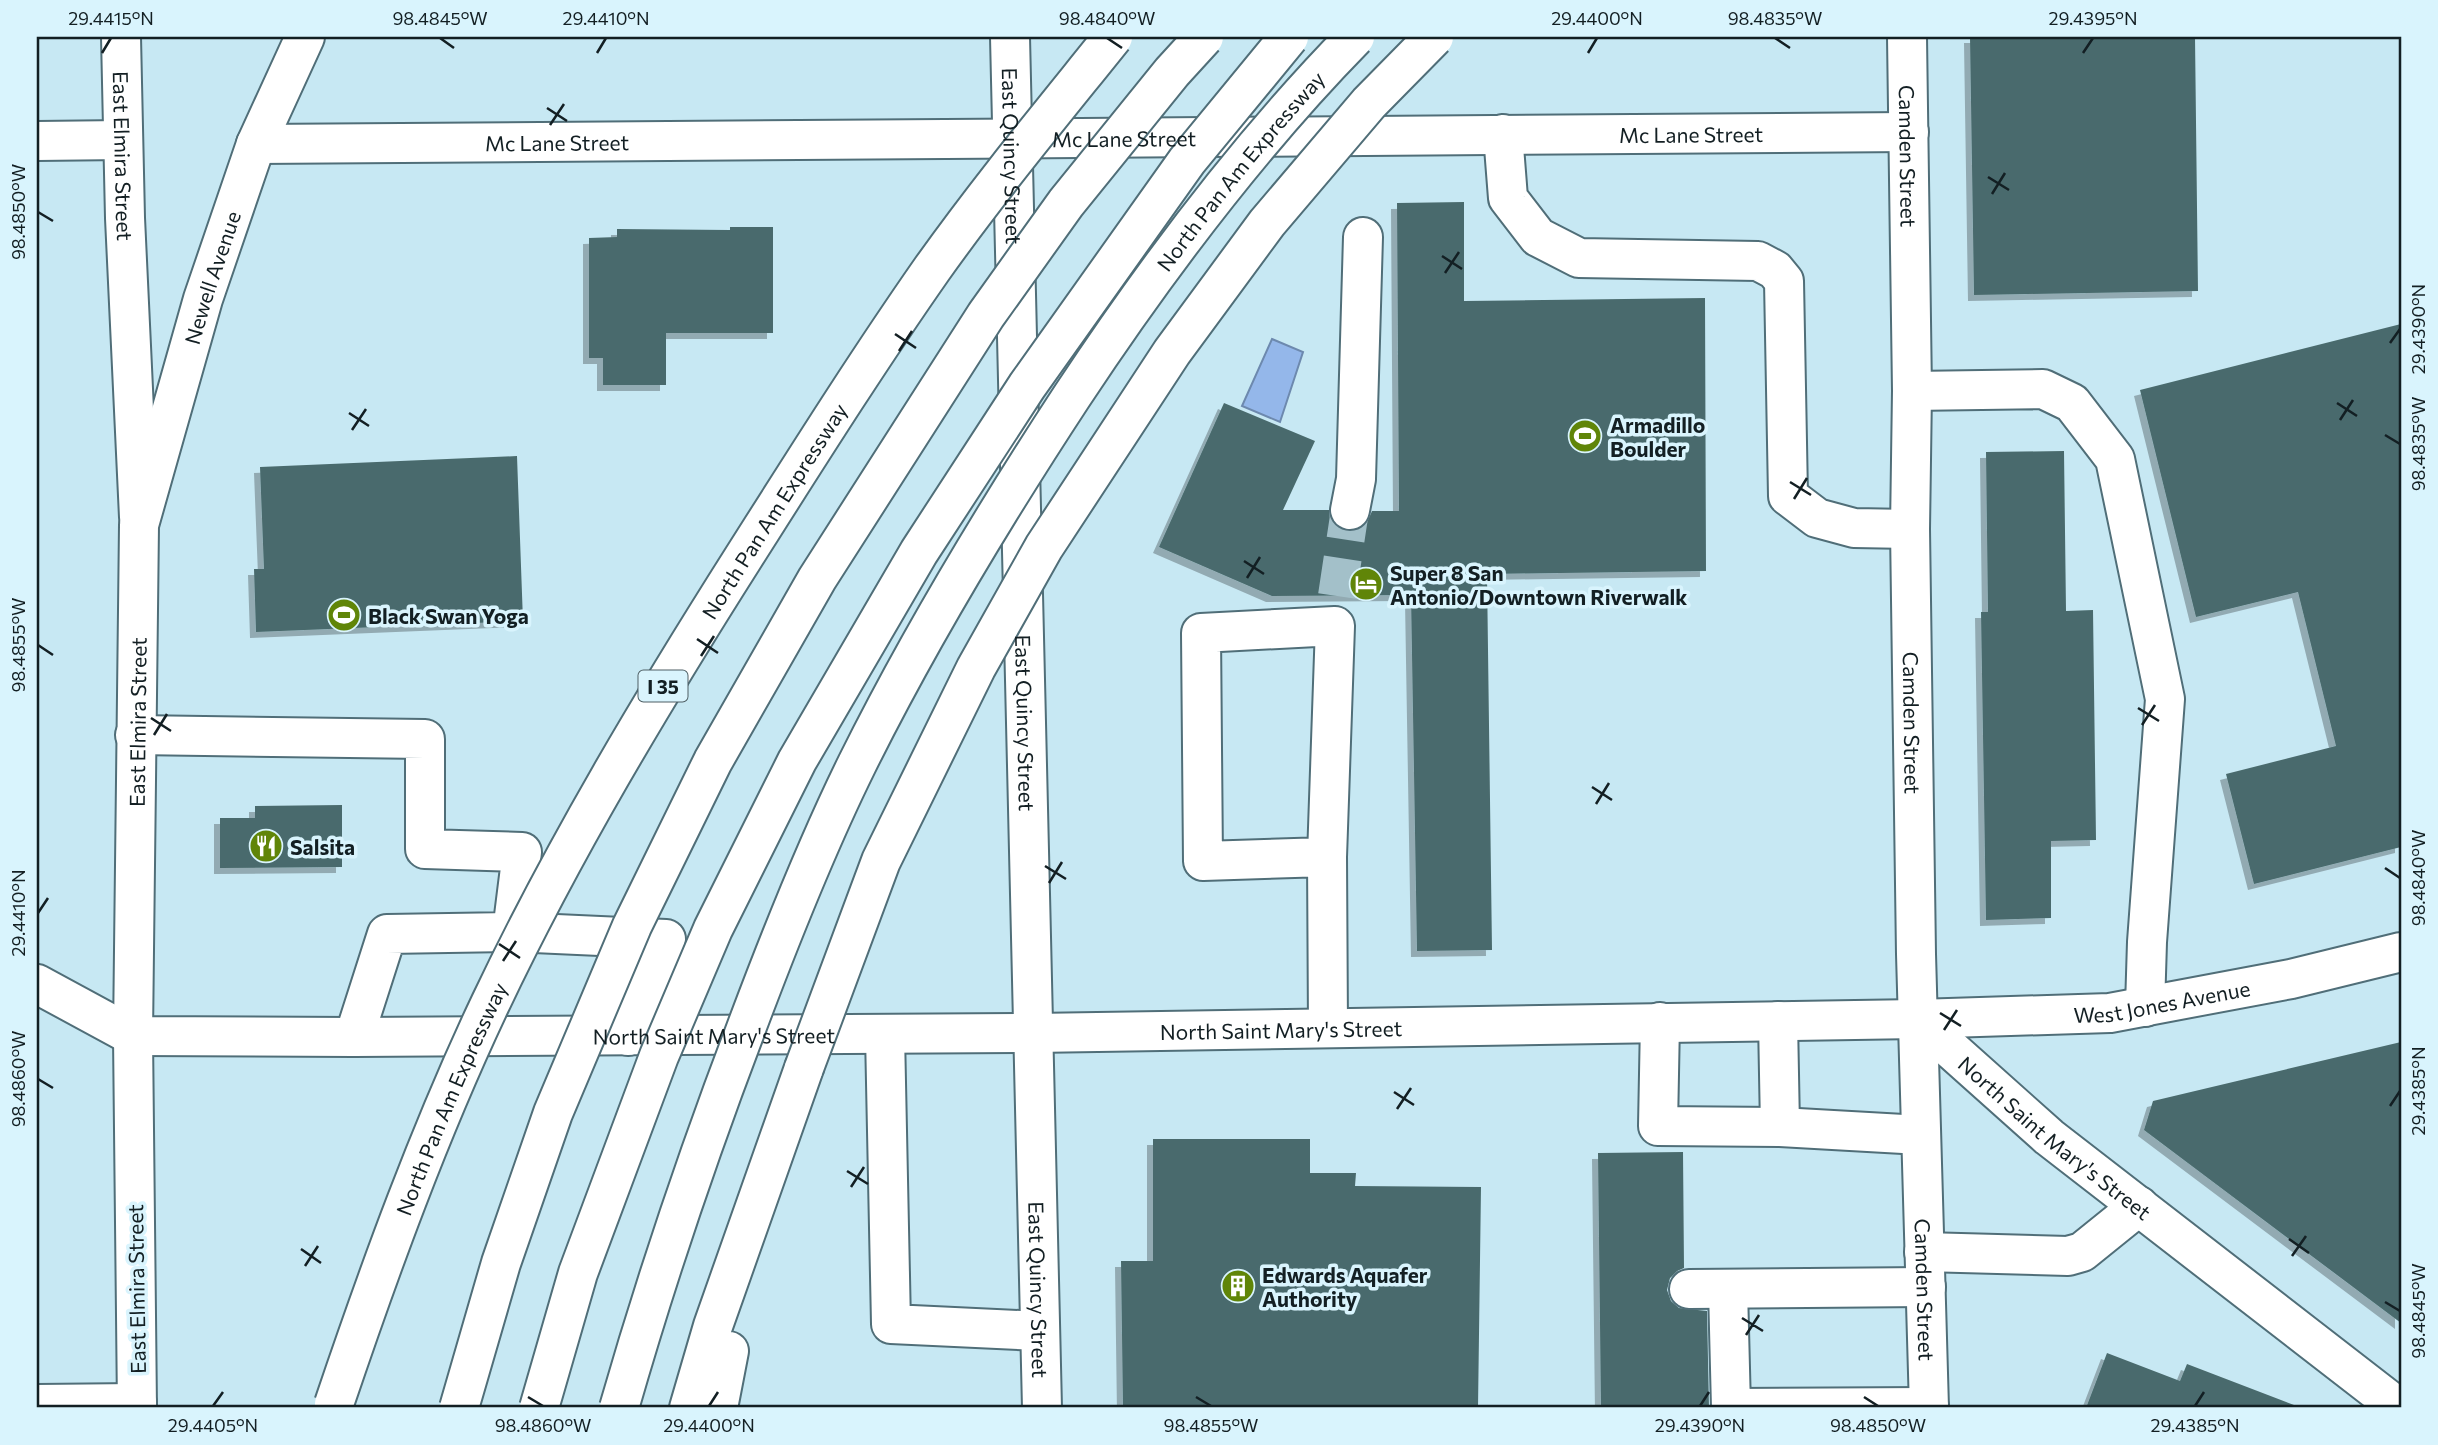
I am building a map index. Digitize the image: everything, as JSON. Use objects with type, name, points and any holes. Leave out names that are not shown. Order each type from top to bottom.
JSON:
[{"type":"main road","name":"East Elmira Street","points":[[121,37],[139,525],[133,1036],[137,1406]]},
{"type":"main road","name":"Newell Avenue","points":[[139,525],[203,299],[256,144],[305,37]]},
{"type":"main road","name":"East Quincy Street","points":[[1010,37],[1042,1408]]},
{"type":"main road","name":"North Pan Am Expressway","points":[[333,1407],[378,1276],[447,1102],[489,1006],[534,915],[596,801],[678,661],[880,346],[941,257],[1025,146],[1113,37]]},
{"type":"main road","points":[[459,1408],[501,1263],[554,1113],[632,926],[713,761],[817,579],[986,315],[1066,203],[1172,72],[1204,37]]},
{"type":"main road","name":"North Pan Am Expressway","points":[[539,1408],[578,1273],[659,1056],[713,929],[797,761],[919,552],[1027,386],[1187,160],[1289,37]]},
{"type":"main road","name":"North Pan Am Expressway","points":[[619,1408],[649,1304],[720,1096],[776,950],[856,767],[898,684],[977,547],[1154,275],[1249,153],[1354,37]]},
{"type":"main road","points":[[689,1408],[713,1326],[881,861],[976,668],[1044,547],[1172,352],[1267,223],[1369,103],[1434,37]]},
{"type":"main road","name":"Camden Street","points":[[1907,37],[1917,1019],[1929,1407]]},
{"type":"main road","name":"Mc Lane Street","points":[[256,144],[1909,132]]},
{"type":"main road","points":[[1503,134],[1508,198],[1538,237],[1578,258],[1758,261],[1775,270],[1784,281],[1788,496],[1817,518],[1829,522],[1854,528],[1910,529]]},
{"type":"main road","points":[[37,141],[123,140]]},
{"type":"main road","points":[[1350,510],[1356,480],[1363,237]]},
{"type":"main road","points":[[1912,391],[2043,389],[2072,403],[2115,459],[2165,699],[2147,942],[2146,1007]]},
{"type":"main road","points":[[1327,857],[1203,862],[1201,633],[1336,611],[1327,857],[1328,1028]]},
{"type":"main road","points":[[135,735],[425,739],[425,849],[522,852],[512,932]]},
{"type":"main road","points":[[354,1037],[387,934],[512,932],[666,939],[628,1036]]},
{"type":"main road","name":"West Jones Avenue","points":[[1917,1019],[2110,1013],[2291,979],[2401,952]]},
{"type":"main road","name":"North Saint Mary's Street","points":[[37,985],[133,1036],[1034,1033],[1917,1019],[2049,1137],[2399,1408]]},
{"type":"main road","points":[[1778,1021],[1780,1127]]},
{"type":"main road","points":[[1660,1023],[1658,1126],[1780,1127],[1921,1135]]},
{"type":"main road","points":[[885,1034],[891,1325],[1040,1331]]},
{"type":"main road","points":[[718,1408],[729,1351],[804,1068]]},
{"type":"main road","points":[[1689,1289],[1728,1289],[2068,1256],[2082,1252],[2139,1206]]},
{"type":"main road","points":[[1728,1289],[1731,1408],[1929,1407]]},
{"type":"main road","points":[[37,1405],[137,1406]]},
{"type":"water","points":[[1272,339],[1303,352],[1280,422],[1242,406]]},
{"type":"building","points":[[1970,37],[2195,37],[2198,291],[1974,295]]},
{"type":"building","points":[[1464,202],[1464,301],[1705,298],[1706,571],[1487,574],[1492,950],[1417,951],[1411,595],[1272,596],[1159,547],[1224,403],[1315,441],[1283,510],[1329,510],[1335,526],[1347,532],[1366,525],[1372,511],[1399,511],[1397,203]]},
{"type":"building","points":[[730,227],[773,227],[773,333],[666,333],[666,385],[603,385],[603,358],[589,358],[589,238],[617,237],[617,229],[730,230]]},
{"type":"building","points":[[2401,324],[2401,847],[2254,884],[2226,774],[2336,746],[2298,592],[2196,617],[2140,390]]},
{"type":"building","points":[[2064,451],[2066,611],[2093,610],[2096,840],[2051,841],[2051,918],[1986,920],[1981,612],[1988,612],[1986,452]]},
{"type":"building","points":[[517,456],[523,621],[256,632],[254,569],[264,569],[260,467]]},
{"type":"building","points":[[342,805],[342,867],[220,868],[220,818],[255,818],[255,806]]},
{"type":"building","points":[[2401,1042],[2401,1323],[2144,1130],[2153,1101]]},
{"type":"building","name":"Edwards Aquafer Authority","points":[[1153,1139],[1310,1139],[1310,1173],[1356,1173],[1355,1186],[1481,1187],[1478,1408],[1123,1408],[1121,1261],[1153,1261]]},
{"type":"building","points":[[1683,1152],[1684,1268],[1670,1278],[1667,1290],[1671,1301],[1679,1308],[1707,1311],[1709,1408],[1601,1408],[1598,1153]]},
{"type":"building","points":[[2107,1353],[2180,1381],[2187,1364],[2294,1405],[2293,1408],[2086,1408]]},
{"type":"tunnel","points":[[1337,596],[1350,510]]},
{"type":"place","name":"Armadillo Boulder","points":[[1585,436]]},
{"type":"place","name":"Super 8 San Antonio/Downtown Riverwalk","points":[[1366,584]]},
{"type":"place","name":"Black Swan Yoga","points":[[344,615]]},
{"type":"place","name":"Salsita","points":[[266,846]]},
{"type":"place","name":"Edwards Aquafer Authority","points":[[1238,1286]]}]
